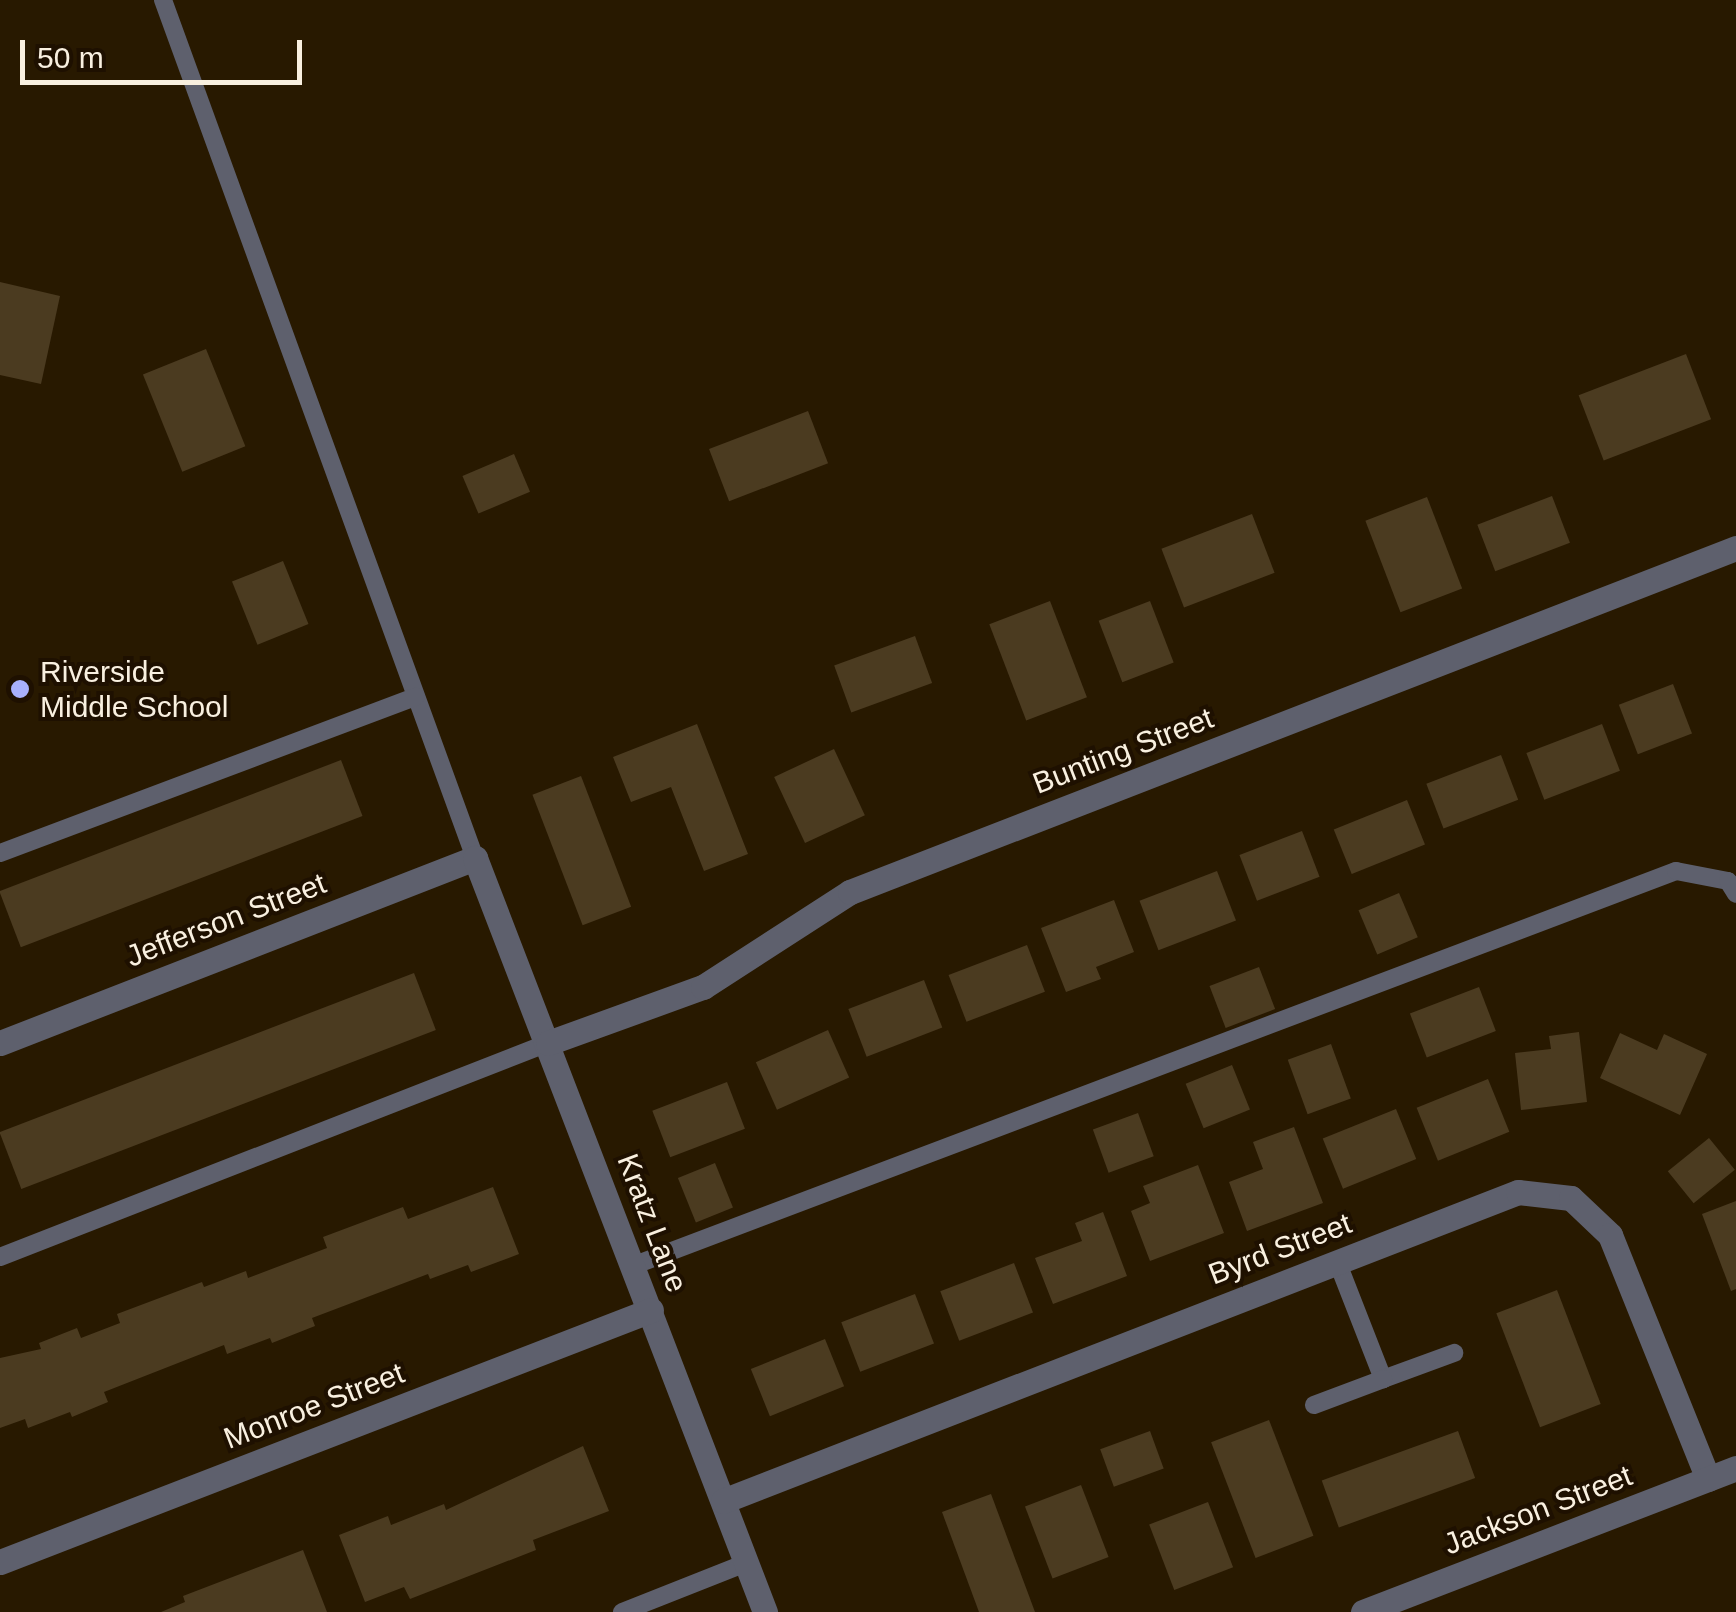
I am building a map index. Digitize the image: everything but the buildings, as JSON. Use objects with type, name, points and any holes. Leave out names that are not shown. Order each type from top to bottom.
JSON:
[{"type":"street","name":"Bunting Street","points":[[548,1042],[703,987],[850,892],[1736,548]]},
{"type":"street","name":"Kratz Lane","points":[[475,858],[636,1266],[765,1612]]},
{"type":"street","name":"Jefferson Street","points":[[0,1043],[475,858]]},
{"type":"street","name":"Byrd Street","points":[[722,1501],[1518,1192],[1571,1198],[1610,1235],[1708,1478]]},
{"type":"street","name":"Monroe Street","points":[[0,1562],[650,1310]]},
{"type":"street","name":"Jackson Street","points":[[1363,1612],[1736,1468]]},
{"type":"lane","points":[[162,0],[475,858]]},
{"type":"lane","points":[[0,853],[416,697]]},
{"type":"lane","points":[[636,1266],[1676,871],[1728,881],[1736,894]]},
{"type":"lane","points":[[0,1257],[548,1042]]},
{"type":"lane","points":[[1338,1262],[1383,1380]]},
{"type":"lane","points":[[1314,1405],[1454,1354]]},
{"type":"lane","points":[[622,1612],[746,1563]]},
{"type":"place","name":"Riverside Middle School","points":[[20,689]]}]
